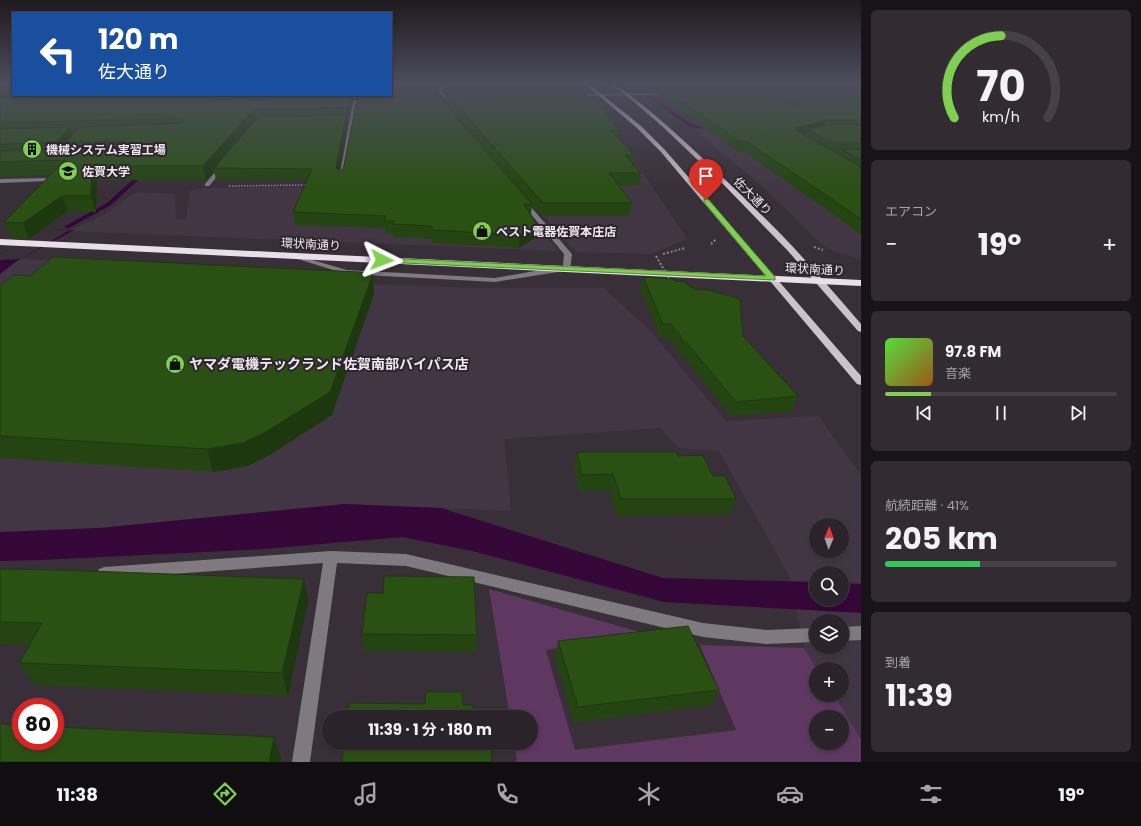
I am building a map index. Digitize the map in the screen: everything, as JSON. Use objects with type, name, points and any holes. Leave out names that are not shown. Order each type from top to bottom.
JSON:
[{"type":"highway","name":"環状南通り","points":[[0,242],[567,268],[861,284]]},
{"type":"main road","points":[[630,120],[663,151],[861,382]]},
{"type":"main road","name":"佐大通り","points":[[657,120],[726,184],[791,249],[861,329]]},
{"type":"street","points":[[341,179],[352,122],[344,122]]},
{"type":"street","points":[[207,185],[226,163]]},
{"type":"street","points":[[0,181],[48,179]]},
{"type":"street","points":[[289,255],[346,272],[495,280],[567,268],[568,254],[518,195]]},
{"type":"street","points":[[89,574],[331,557],[406,560],[703,630],[766,637],[809,635]]},
{"type":"street","points":[[301,762],[331,557]]},
{"type":"street","points":[[849,633],[861,632]]},
{"type":"path","points":[[207,185],[340,185],[341,179]]},
{"type":"path","points":[[672,284],[656,256],[685,248]]},
{"type":"shaded area","points":[[727,125],[861,211],[861,260],[833,251],[824,246],[754,179],[694,130]]},
{"type":"shaded area","points":[[639,167],[687,239],[651,254],[576,252],[541,214],[591,169]]},
{"type":"shaded area","points":[[308,187],[518,202],[558,251],[68,231],[104,215],[133,194],[139,192],[175,194],[176,219],[186,220],[190,191],[202,188]]},
{"type":"shaded area","points":[[48,229],[74,230],[17,261],[0,274],[0,254]]},
{"type":"shaded area","points":[[21,259],[267,272],[342,283],[482,288],[604,288],[651,332],[726,421],[818,416],[861,475],[861,739],[849,719],[849,710],[843,710],[838,702],[849,702],[849,662],[813,662],[804,648],[790,577],[719,451],[678,448],[660,428],[504,439],[511,511],[345,504],[99,528],[0,532],[0,274]]},
{"type":"shaded area","points":[[345,504],[441,508],[663,578],[809,582],[809,606],[849,606],[849,583],[861,584],[861,613],[664,602],[472,551],[402,537],[264,549],[0,561],[0,532],[99,528]]},
{"type":"shaded area","points":[[489,589],[647,634],[546,650],[575,750],[736,730],[700,645],[804,648],[813,662],[809,662],[809,702],[838,702],[843,710],[809,710],[809,750],[849,750],[849,719],[861,739],[861,762],[517,762],[515,750],[538,750],[538,710],[509,710]]},
{"type":"pier","points":[[48,229],[74,230],[68,231],[21,259],[0,260],[0,254],[41,231]]},
{"type":"building","points":[[0,120],[124,120],[0,123]]},
{"type":"building","points":[[184,120],[245,120],[203,166],[92,166],[91,196],[62,196],[23,223],[4,222],[65,160],[0,162],[0,151],[122,146],[126,144],[125,141],[66,142],[81,127],[182,123]]},
{"type":"building","points":[[256,120],[345,120],[336,167],[337,169],[343,170],[353,120],[459,120],[532,204],[524,204],[537,225],[520,235],[432,230],[432,226],[393,224],[394,221],[384,221],[386,216],[293,212],[312,169],[214,168]]},
{"type":"building","points":[[469,120],[611,120],[616,124],[614,124],[620,130],[610,130],[634,155],[625,155],[641,173],[609,173],[632,203],[543,203]]},
{"type":"building","points":[[707,120],[861,120],[826,120],[796,128],[796,130],[861,167],[861,219],[747,142],[741,142]]},
{"type":"building","points":[[826,125],[861,125],[861,143],[832,143],[808,130]]},
{"type":"building","points":[[70,127],[56,142],[0,144],[0,129]]},
{"type":"building","points":[[861,149],[861,160],[842,150]]},
{"type":"building","name":"ヤマダ電機テックランド佐賀南部バイパス店","points":[[53,257],[359,272],[373,274],[330,392],[264,433],[243,443],[207,449],[0,436],[0,286],[14,275],[30,276]]},
{"type":"building","points":[[643,277],[673,279],[675,281],[684,282],[694,289],[709,290],[740,299],[743,336],[798,396],[736,402],[686,342],[683,342],[680,335],[671,324],[663,324]]},
{"type":"building","points":[[577,452],[677,452],[678,456],[703,455],[713,476],[725,476],[736,499],[621,499],[613,474],[582,475]]},
{"type":"building","points":[[0,569],[304,579],[282,673],[19,663],[42,623],[0,622]]},
{"type":"building","points":[[384,576],[474,577],[477,635],[362,634],[367,593],[383,593]]},
{"type":"building","points":[[688,626],[719,690],[578,707],[558,641]]},
{"type":"building","points":[[426,692],[462,692],[463,705],[473,705],[473,710],[348,710],[349,703],[425,704]]},
{"type":"building","points":[[0,724],[12,725],[12,750],[64,750],[64,727],[274,737],[269,762],[0,762]]},
{"type":"building","points":[[343,750],[491,750],[492,762],[342,762]]},
{"type":"waterway","points":[[683,120],[692,126],[700,127]]},
{"type":"waterway","points":[[67,227],[109,204],[143,173]]},
{"type":"place","name":"機械システム実習工場","points":[[32,149]]},
{"type":"place","name":"佐賀大学","points":[[68,171]]},
{"type":"place","name":"ベスト電器佐賀本庄店","points":[[482,231]]},
{"type":"place","name":"ヤマダ電機テックランド佐賀南部バイパス店","points":[[175,364]]},
{"type":"route","points":[[382,260],[772,279],[706,200]]}]
